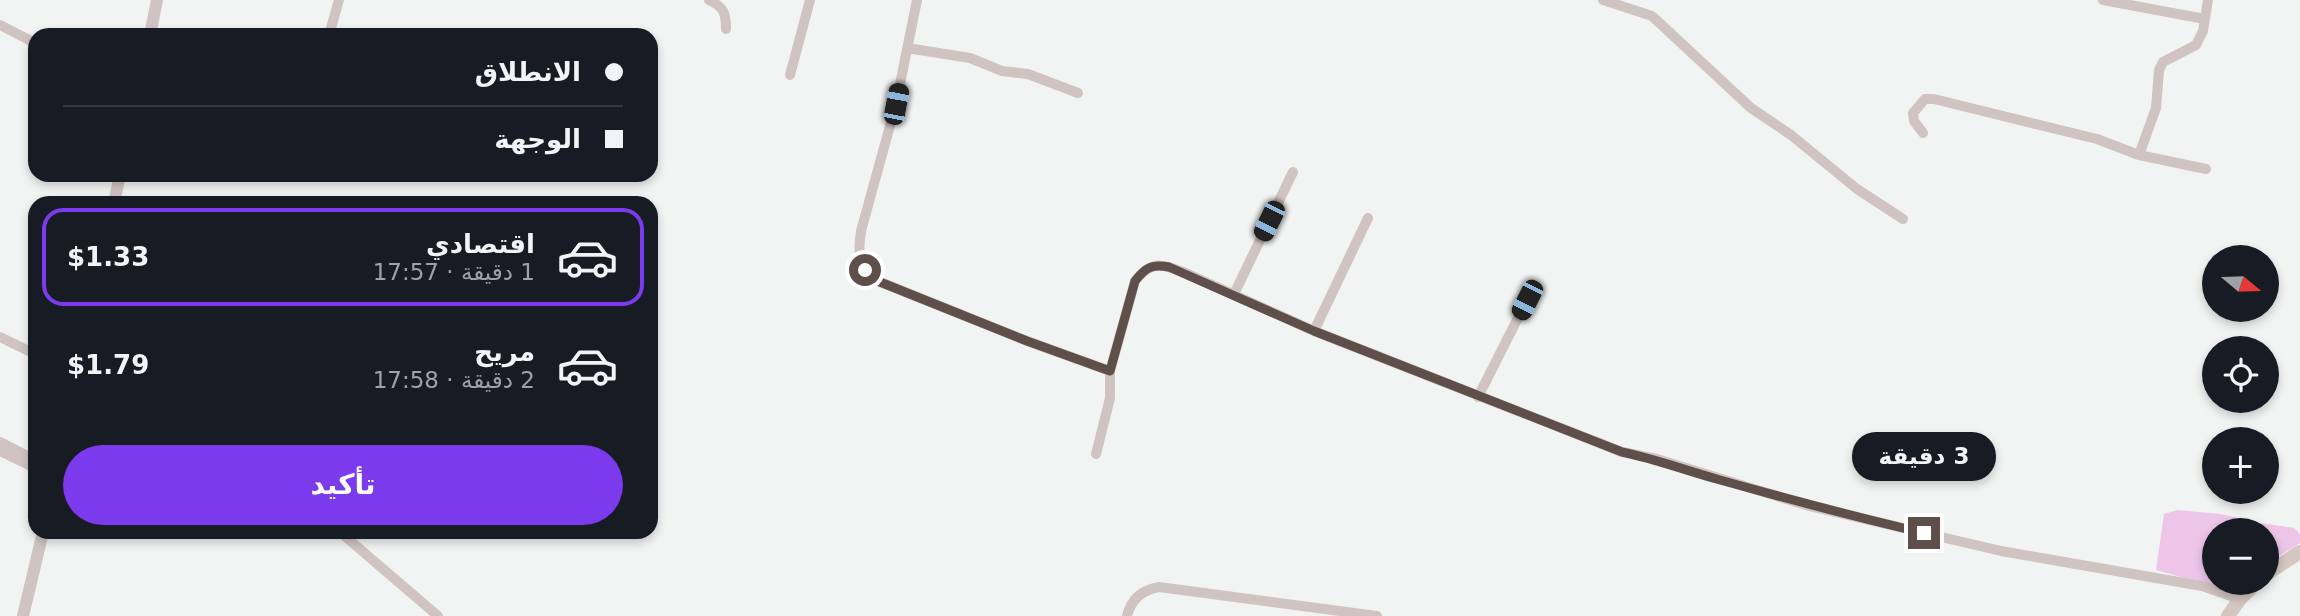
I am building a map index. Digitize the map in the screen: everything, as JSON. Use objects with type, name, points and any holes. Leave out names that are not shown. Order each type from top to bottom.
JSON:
[{"type":"main road","points":[[2279,566],[2300,552]]},
{"type":"main road","points":[[2228,616],[2244,595]]},
{"type":"street","points":[[151,28],[157,0]]},
{"type":"street","points":[[331,28],[339,0]]},
{"type":"street","points":[[709,0],[726,13],[726,29]]},
{"type":"street","points":[[790,75],[810,0]]},
{"type":"street","points":[[916,0],[896,104],[860,231],[858,253],[865,270],[880,282],[1110,371]]},
{"type":"street","points":[[1603,0],[1652,16],[1751,107],[1857,188],[1903,219]]},
{"type":"street","points":[[2103,0],[2205,19]]},
{"type":"street","points":[[2140,155],[2155,108],[2159,70],[2163,62],[2196,46],[2200,39],[2208,0]]},
{"type":"street","points":[[0,25],[28,39]]},
{"type":"street","points":[[907,48],[970,58],[1002,71],[1028,74],[1078,93]]},
{"type":"street","points":[[1923,133],[1914,121],[1913,114],[1925,99],[1934,99],[2097,139],[2140,155],[2206,169]]},
{"type":"street","points":[[1234,294],[1293,172]]},
{"type":"street","points":[[1314,331],[1367,218]]},
{"type":"street","points":[[1096,454],[1110,398],[1110,371],[1135,281],[1143,270],[1154,264],[1169,267],[1314,331],[1622,452],[1657,459],[1809,506],[2001,551],[2191,584],[2240,599]]},
{"type":"street","points":[[1478,397],[1527,300]]},
{"type":"street","points":[[0,337],[28,351]]},
{"type":"street","points":[[0,442],[28,456]]},
{"type":"street","points":[[0,451],[28,465]]},
{"type":"street","points":[[23,616],[41,539]]},
{"type":"street","points":[[348,539],[438,616]]},
{"type":"street","points":[[1127,616],[1137,596],[1143,591],[1159,587],[1297,611],[1377,616]]},
{"type":"shaded area","points":[[2177,510],[2238,518],[2202,518],[2202,583],[2156,570],[2164,514]]},
{"type":"shaded area","points":[[2279,526],[2294,528],[2300,534],[2300,543],[2279,556]]},
{"type":"route","points":[[865,270],[880,282],[1110,371],[1135,281],[1143,270],[1154,264],[1169,267],[1314,331],[1622,452],[1657,459],[1809,506],[1924,533]]}]
